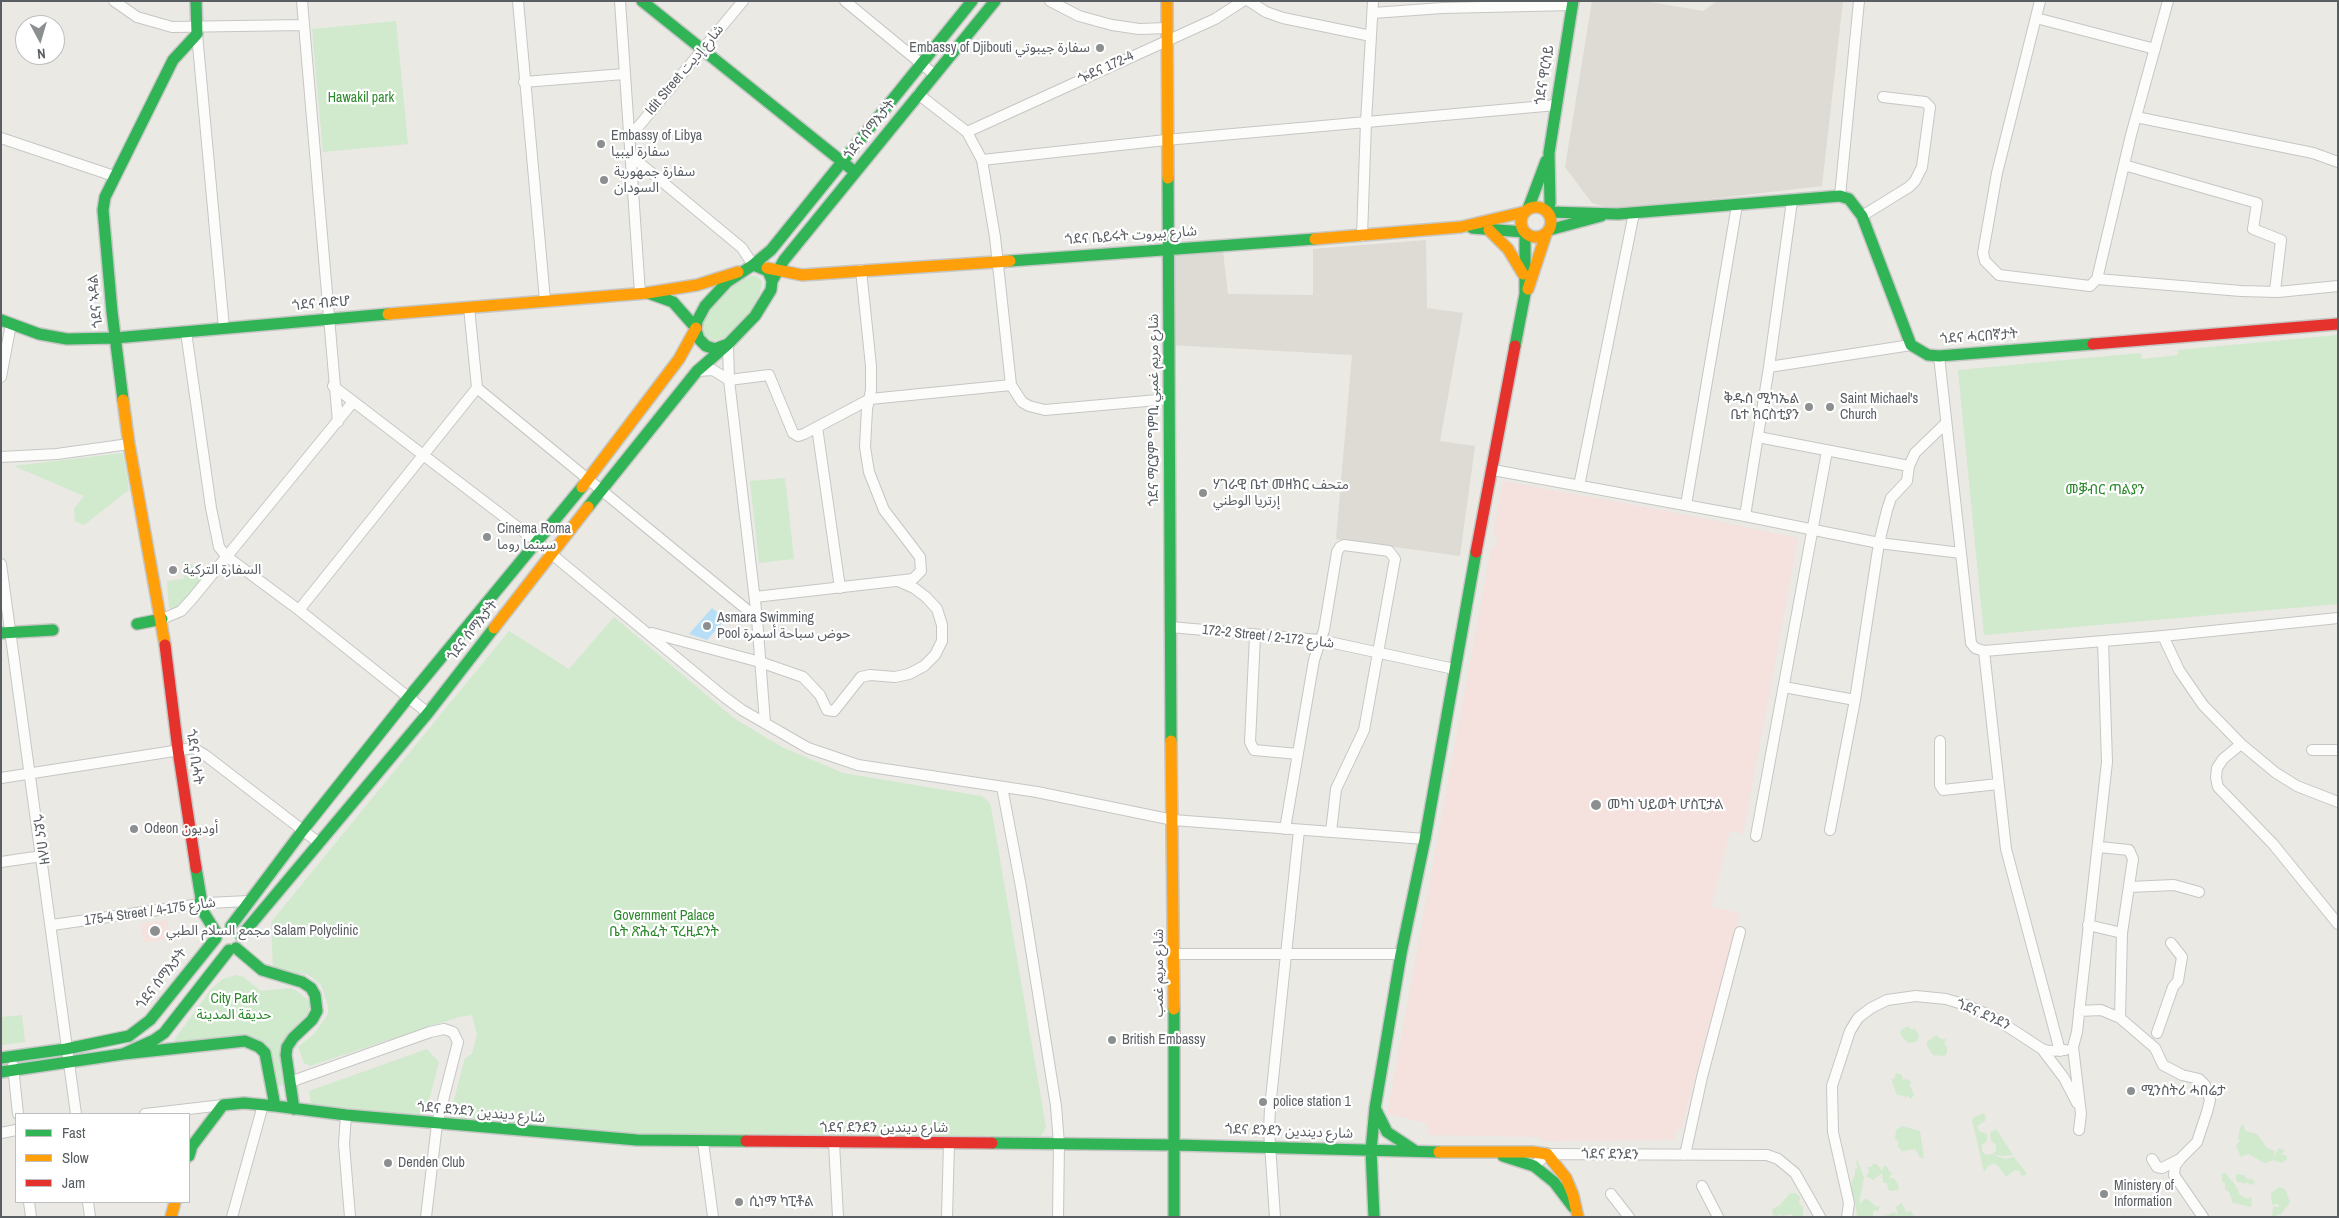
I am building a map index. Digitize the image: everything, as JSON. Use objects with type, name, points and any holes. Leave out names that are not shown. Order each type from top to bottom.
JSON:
[{"type":"main road","points":[[196,1],[197,31]]},
{"type":"main road","points":[[642,1],[855,172]]},
{"type":"main road","name":"ጎደና ሰማእታት","points":[[66,1049],[129,1036],[150,1020],[222,931],[249,901],[408,698],[589,478],[680,359],[705,306],[716,293],[753,268],[772,250],[972,1]]},
{"type":"main road","name":"ጎደና ሰማእታት","points":[[164,1033],[232,949],[240,943],[241,936],[318,842],[428,713],[551,554],[697,371],[728,344],[755,316],[784,260],[995,1]]},
{"type":"main road","name":"ጎደና ማርያም ግምቢ شارع مريم غمبي","points":[[1167,1],[1166,140],[1169,248],[1168,399],[1173,820]]},
{"type":"main road","name":"ጎደና ዋርሳይ","points":[[1548,212],[1550,203],[1549,153],[1572,3]]},
{"type":"main road","name":"ጎደና ኣዳል","points":[[162,619],[129,444],[115,338],[103,210],[105,197],[114,176],[173,60],[197,31]]},
{"type":"main road","name":"ጎደና ዋርሳይ","points":[[1526,210],[1549,153]]},
{"type":"main road","points":[[1461,227],[1525,232],[1533,237],[1604,215],[1840,196],[1850,199],[1862,216],[1911,345]]},
{"type":"main road","points":[[1461,227],[1538,206],[1548,212],[1592,212],[1604,215]]},
{"type":"main road","points":[[1525,294],[1525,232],[1521,220],[1526,210]]},
{"type":"main road","points":[[1374,1217],[1371,1150],[1375,1108],[1401,954],[1425,839],[1454,669],[1525,294],[1552,224],[1548,212]]},
{"type":"main road","name":"ጎደና ቤይሩት شارع بيروت","points":[[802,275],[1362,236],[1461,227]]},
{"type":"main road","points":[[1489,230],[1508,249],[1524,277]]},
{"type":"main road","points":[[753,268],[771,276],[773,282]]},
{"type":"main road","name":"ጎደና ብድሆ","points":[[6,322],[39,334],[67,339],[115,338],[328,318],[644,293],[697,285],[753,268]]},
{"type":"main road","points":[[773,282],[788,280],[802,275]]},
{"type":"main road","points":[[773,282],[802,275]]},
{"type":"main road","points":[[644,293],[673,302],[696,328],[697,337],[706,346],[715,348],[728,344]]},
{"type":"main road","name":"ጎደና ሓርበኛታት","points":[[1911,345],[1928,355],[1939,356],[2338,324]]},
{"type":"main road","points":[[137,624],[162,619]]},
{"type":"main road","name":"ጎደና ቢሓት","points":[[162,619],[178,750],[202,902],[222,931]]},
{"type":"main road","points":[[5,632],[53,630]]},
{"type":"main road","name":"شارع مريم غمب","points":[[1173,820],[1176,1145],[1174,1217]]},
{"type":"main road","points":[[241,936],[238,929],[222,931],[219,946],[232,949],[262,970],[302,982],[315,995],[318,1010],[287,1047],[286,1055],[294,1109]]},
{"type":"main road","points":[[150,1020],[164,1033],[175,1048]]},
{"type":"main road","points":[[123,1054],[154,1040],[164,1033]]},
{"type":"main road","points":[[1,1072],[123,1054],[245,1041],[259,1047],[265,1053],[268,1064],[269,1105]]},
{"type":"main road","points":[[6,1057],[66,1049]]},
{"type":"main road","points":[[190,1153],[200,1132],[223,1105]]},
{"type":"main road","name":"ጎደና ደንደን شارع ديندين","points":[[223,1105],[269,1105],[346,1116],[628,1140],[1270,1146],[1495,1153],[1532,1152],[1547,1154]]},
{"type":"main road","points":[[1375,1108],[1387,1132],[1416,1151]]},
{"type":"main road","name":"ጎደና ደንደን شارع ديندين","points":[[1495,1153],[1534,1166],[1554,1182],[1577,1214]]},
{"type":"main road","points":[[1547,1154],[1557,1165],[1570,1186],[1577,1214]]},
{"type":"main road","points":[[171,1217],[175,1203]]},
{"type":"street","points":[[114,1],[137,17],[154,23],[197,31],[304,25]]},
{"type":"street","points":[[302,1],[333,386],[338,422]]},
{"type":"street","points":[[518,1],[545,300]]},
{"type":"street","points":[[620,1],[628,139],[644,293]]},
{"type":"street","name":"Idit Street شارع إديت","points":[[628,139],[743,1]]},
{"type":"street","points":[[845,1],[935,75]]},
{"type":"street","points":[[1050,1],[1079,16],[1112,25],[1138,29],[1167,28]]},
{"type":"street","name":"ጐደና 172-4","points":[[967,132],[1215,19],[1243,1]]},
{"type":"street","points":[[1249,1],[1266,12],[1283,18],[1371,36]]},
{"type":"street","points":[[1362,236],[1373,1]]},
{"type":"street","points":[[1840,196],[1859,1]]},
{"type":"street","points":[[2040,1],[1997,173],[1983,253],[1985,261],[1999,275],[2090,286],[2097,279],[2136,117],[2168,1]]},
{"type":"street","points":[[1372,13],[1442,4],[1572,3]]},
{"type":"street","points":[[2036,18],[2155,49]]},
{"type":"street","points":[[197,31],[224,328]]},
{"type":"street","points":[[524,82],[624,74]]},
{"type":"street","points":[[918,94],[967,132],[982,160],[997,260],[1011,385],[1022,402],[1045,410],[1168,399]]},
{"type":"street","points":[[1862,216],[1909,187],[1915,181],[1922,166],[1930,108],[1925,102],[1883,97]]},
{"type":"street","points":[[982,160],[1166,140],[1556,105]]},
{"type":"street","points":[[2136,117],[2313,153],[2338,162]]},
{"type":"street","points":[[1,138],[114,176]]},
{"type":"street","points":[[630,155],[742,248],[753,268]]},
{"type":"street","points":[[2124,165],[2257,203],[2253,229],[2281,240],[2275,292]]},
{"type":"street","points":[[1745,516],[1769,367],[1792,201]]},
{"type":"street","points":[[1686,506],[1737,205]]},
{"type":"street","points":[[1579,486],[1634,213]]},
{"type":"street","points":[[755,597],[913,579],[921,571],[920,557],[884,510],[869,472],[865,447],[871,366],[861,270]]},
{"type":"street","points":[[2097,279],[2275,292],[2338,286]]},
{"type":"street","points":[[299,610],[477,388],[469,308]]},
{"type":"street","points":[[1,378],[6,322]]},
{"type":"street","points":[[186,332],[216,538],[226,556],[299,610],[428,713]]},
{"type":"street","points":[[728,344],[729,380],[758,618],[765,724]]},
{"type":"street","points":[[1769,367],[1911,345]]},
{"type":"street","points":[[1939,356],[1972,643],[1975,648],[1984,651],[2163,636],[2338,618]]},
{"type":"street","points":[[697,371],[713,370],[729,380],[769,375],[793,433],[798,436],[870,399],[1011,385]]},
{"type":"street","points":[[333,386],[537,542],[723,696],[765,724],[808,748],[858,765],[1073,798],[1173,820],[1425,839]]},
{"type":"street","points":[[477,388],[758,618]]},
{"type":"street","points":[[162,619],[180,610],[353,402]]},
{"type":"street","points":[[1830,830],[1855,700],[1879,543],[1891,498],[1907,481],[1909,466],[1915,453],[1946,423]]},
{"type":"street","points":[[818,427],[840,588]]},
{"type":"street","points":[[1758,437],[1909,466]]},
{"type":"street","points":[[1,457],[57,454],[129,444]]},
{"type":"street","points":[[1756,836],[1814,529],[1827,450]]},
{"type":"street","points":[[1493,470],[1814,529],[1879,543],[1961,553]]},
{"type":"street","points":[[1285,829],[1314,660],[1326,622],[1340,547],[1344,545],[1389,551],[1395,559],[1380,652],[1364,730],[1336,789],[1331,832]]},
{"type":"street","name":"ጎደና በለዛ","points":[[1,564],[5,632],[31,774],[76,1113]]},
{"type":"street","points":[[648,632],[760,662],[803,677],[814,687],[828,710],[832,712],[861,677],[870,674],[895,677],[909,674],[924,666],[935,655],[942,641],[942,625],[936,609],[926,597],[914,588],[898,581]]},
{"type":"street","name":"172-2 Street / شارع 172-2","points":[[1170,627],[1320,640],[1454,669]]},
{"type":"street","points":[[1255,635],[1250,742],[1254,750],[1298,754]]},
{"type":"street","points":[[2163,636],[2179,670],[2203,705],[2241,744],[2276,773],[2297,786],[2338,802]]},
{"type":"street","points":[[2079,1130],[2081,1114],[2073,1047],[2077,1032],[2108,762],[2103,641]]},
{"type":"street","points":[[1984,651],[2006,849],[2060,1051]]},
{"type":"street","points":[[1784,687],[1855,700]]},
{"type":"street","points":[[1940,741],[1940,785],[1943,790],[1998,784]]},
{"type":"street","points":[[2241,744],[2223,759],[2217,768],[2216,778],[2218,787],[2273,844],[2338,924]]},
{"type":"street","points":[[1,778],[193,748],[318,842]]},
{"type":"street","points":[[2312,750],[2338,750]]},
{"type":"street","points":[[1002,787],[1021,887],[1056,1106],[1059,1144],[1058,1217]]},
{"type":"street","points":[[1275,1217],[1270,1146],[1270,1108],[1299,830]]},
{"type":"street","points":[[2099,847],[2129,850],[2133,859],[2122,933],[2120,1018]]},
{"type":"street","points":[[1,862],[42,856]]},
{"type":"street","points":[[2129,887],[2174,885],[2199,892]]},
{"type":"street","name":"175-4 Street / شارع 175-4","points":[[52,925],[202,902],[249,901]]},
{"type":"street","points":[[2088,925],[2122,933]]},
{"type":"street","points":[[1685,1155],[1702,1077],[1740,932]]},
{"type":"street","points":[[2155,1048],[2157,1033],[2173,987],[2178,981],[2182,958],[2171,944]]},
{"type":"street","points":[[1173,954],[1401,954]]},
{"type":"street","name":"ጎደና ደንደን","points":[[1847,1217],[1849,1203],[1833,1132],[1832,1086],[1841,1053],[1858,1018],[1871,1008],[1887,1000],[1916,996],[1946,999],[1969,1006],[1993,1017],[2042,1049],[2060,1051],[2073,1047]]},
{"type":"street","points":[[2079,1010],[2101,1010],[2120,1018],[2140,1032],[2155,1048],[2163,1065],[2182,1075],[2199,1079],[2209,1091],[2210,1100],[2197,1142],[2175,1166],[2174,1175],[2203,1217]]},
{"type":"street","points":[[290,1082],[430,1032],[444,1030],[453,1032],[458,1042],[437,1124],[426,1217]]},
{"type":"street","points":[[2140,1032],[2157,1033]]},
{"type":"street","points":[[2042,1049],[2064,1078],[2081,1114]]},
{"type":"street","points":[[6,1057],[13,1071],[18,1113]]},
{"type":"street","points":[[154,1113],[223,1105]]},
{"type":"street","points":[[232,1217],[269,1105]]},
{"type":"street","points":[[346,1116],[344,1154],[350,1217]]},
{"type":"street","points":[[1,1132],[15,1130]]},
{"type":"street","points":[[703,1142],[713,1217]]},
{"type":"street","points":[[834,1143],[838,1217]]},
{"type":"street","points":[[947,1217],[950,1144]]},
{"type":"street","points":[[1534,1166],[1547,1154]]},
{"type":"street","name":"ጎደና ደንደን","points":[[1547,1154],[1766,1155],[1778,1159],[1795,1173],[1820,1217]]},
{"type":"street","points":[[1544,1174],[1557,1165],[1567,1154]]},
{"type":"street","points":[[2152,1159],[2158,1167],[2162,1168],[2181,1158]]},
{"type":"street","points":[[1702,1186],[1718,1217]]},
{"type":"street","points":[[1611,1194],[1629,1217]]},
{"type":"street","points":[[29,1203],[31,1217]]},
{"type":"street","points":[[88,1203],[90,1217]]},
{"type":"shaded area","points":[[1592,1],[1645,1],[1703,11],[1717,1],[1843,1],[1822,186],[1616,210],[1592,203],[1565,167]]},
{"type":"shaded area","points":[[1426,240],[1427,308],[1463,313],[1440,441],[1475,446],[1460,556],[1336,539],[1352,355],[1171,345],[1172,256],[1223,251],[1228,294],[1313,295],[1313,249]]},
{"type":"shaded area","name":"መካነ ህይወት ሆስፒታል","points":[[1503,481],[1682,514],[1798,538],[1743,834],[1730,831],[1711,907],[1740,913],[1681,1129],[1675,1130],[1675,1140],[1542,1141],[1541,1137],[1428,1135],[1427,1123],[1387,1114],[1491,548],[1496,547],[1497,536],[1493,533]]},
{"type":"shaded area","name":"مجمع السلام الطبي Salam Polyclinic","points":[[167,920],[170,939],[144,942],[141,924]]},
{"type":"green space","name":"Hawakil park","points":[[396,21],[408,144],[323,152],[312,29]]},
{"type":"green space","points":[[757,276],[762,282],[760,293],[750,313],[727,337],[713,341],[704,336],[702,323],[720,295],[743,279]]},
{"type":"green space","name":"መቓብር ጣልያን","points":[[2338,335],[2338,604],[1984,635],[1958,370],[2141,353],[2142,359],[2178,355],[2178,350]]},
{"type":"green space","points":[[123,453],[129,490],[84,525],[75,521],[74,509],[84,496],[14,466]]},
{"type":"green space","points":[[785,478],[794,559],[759,563],[750,481]]},
{"type":"green space","points":[[182,561],[209,571],[178,611],[169,608],[167,581],[184,579],[183,573],[186,573]]},
{"type":"green space","name":"Government Palace ቤት ጽሕፈት ፕረዚደንት","points":[[614,617],[735,719],[782,747],[843,773],[981,796],[989,802],[1046,1127],[1041,1136],[1034,1138],[617,1136],[449,1119],[465,1058],[472,1054],[477,1034],[472,1015],[459,1017],[310,1066],[304,1063],[298,1047],[314,1034],[328,1014],[328,1006],[321,985],[313,978],[306,974],[283,973],[273,968],[271,922],[509,631],[569,669]]},
{"type":"green space","name":"City Park حديقة المدينة","points":[[236,975],[243,977],[261,991],[290,988],[308,1000],[310,1006],[307,1016],[281,1046],[279,1052],[283,1085],[277,1086],[268,1049],[175,1042],[174,1040],[212,988],[223,979]]},
{"type":"green space","points":[[22,1015],[25,1042],[1,1045],[1,1017]]},
{"type":"green space","points":[[1909,1026],[1910,1029],[1915,1029],[1919,1036],[1916,1042],[1908,1043],[1900,1034],[1902,1029]]},
{"type":"green space","points":[[1936,1035],[1941,1039],[1946,1039],[1944,1043],[1947,1047],[1947,1053],[1944,1056],[1933,1055],[1927,1046],[1927,1042]]},
{"type":"green space","points":[[427,1049],[439,1062],[425,1115],[311,1105],[309,1091]]},
{"type":"green space","points":[[1896,1073],[1902,1075],[1903,1080],[1907,1079],[1911,1082],[1910,1086],[1914,1095],[1911,1099],[1908,1096],[1905,1098],[1905,1096],[1897,1095],[1891,1079],[1894,1079]]},
{"type":"green space","points":[[1983,1113],[1986,1117],[1985,1121],[1977,1126],[1979,1131],[1987,1134],[1987,1141],[1982,1145],[1982,1151],[1986,1155],[1992,1154],[2005,1159],[2014,1157],[2027,1174],[2022,1176],[2019,1171],[2015,1170],[2006,1177],[1994,1163],[1988,1166],[1984,1172],[1972,1120]]},
{"type":"green space","points":[[2243,1124],[2245,1131],[2257,1134],[2267,1148],[2275,1151],[2273,1159],[2279,1148],[2285,1151],[2281,1154],[2287,1156],[2287,1159],[2282,1163],[2273,1160],[2265,1163],[2248,1154],[2241,1157],[2236,1146],[2241,1139],[2238,1140],[2240,1128]]},
{"type":"green space","points":[[1902,1126],[1920,1131],[1924,1159],[1920,1157],[1915,1149],[1902,1151],[1897,1146],[1899,1142],[1895,1139],[1896,1130]]},
{"type":"green space","points":[[1996,1129],[2013,1155],[2002,1156],[1993,1154],[1996,1151],[1996,1144],[1991,1141],[1990,1133]]},
{"type":"green space","points":[[1857,1160],[1864,1177],[1859,1204],[1866,1198],[1877,1207],[1880,1206],[1878,1211],[1873,1210],[1873,1217],[1857,1217],[1855,1201],[1851,1190],[1855,1169],[1858,1168]]},
{"type":"green space","points":[[1873,1164],[1877,1164],[1882,1171],[1884,1166],[1887,1166],[1892,1173],[1889,1178],[1893,1178],[1896,1181],[1898,1190],[1891,1191],[1888,1189],[1887,1183],[1883,1183],[1882,1173],[1873,1180],[1866,1176],[1869,1172],[1867,1167],[1871,1167]]},
{"type":"green space","points":[[2222,1173],[2226,1173],[2231,1181],[2233,1181],[2240,1195],[2248,1199],[2252,1197],[2251,1207],[2233,1203],[2229,1192],[2225,1189],[2225,1183],[2222,1182]]},
{"type":"green space","points":[[2236,1174],[2244,1175],[2255,1183],[2250,1185],[2247,1182],[2245,1184],[2238,1183]]},
{"type":"green space","points":[[2279,1187],[2285,1189],[2290,1202],[2281,1214],[2272,1217],[2273,1207],[2279,1207],[2278,1204],[2272,1205],[2271,1193]]},
{"type":"green space","points":[[1790,1193],[1795,1193],[1800,1197],[1799,1204],[1803,1207],[1803,1217],[1794,1217],[1791,1214],[1779,1217],[1782,1214],[1773,1215],[1772,1209],[1779,1206]]},
{"type":"green space","points":[[1902,1203],[1906,1212],[1911,1211],[1915,1217],[1883,1217],[1894,1212],[1898,1216],[1896,1207]]},
{"type":"water","name":"Asmara Swimming Pool حوض سباحة أسمرة","points":[[712,608],[726,619],[707,640],[689,634]]},
{"type":"traffic: fast","points":[[123,400],[112,312],[103,210],[105,197],[173,60],[197,34],[196,1]]},
{"type":"traffic: fast","points":[[642,1],[855,172]]},
{"type":"traffic: fast","points":[[753,265],[771,250],[972,1]]},
{"type":"traffic: fast","points":[[772,281],[784,260],[995,1]]},
{"type":"traffic: fast","points":[[1548,211],[1550,203],[1549,153],[1573,1]]},
{"type":"traffic: fast","points":[[1528,209],[1546,161]]},
{"type":"traffic: fast","points":[[1168,178],[1171,741]]},
{"type":"traffic: fast","points":[[1548,212],[1618,214],[1840,196],[1849,199],[1862,216],[1911,345],[1928,355],[1939,356],[2093,344]]},
{"type":"traffic: fast","points":[[1549,230],[1601,216]]},
{"type":"traffic: fast","points":[[1472,228],[1524,232]]},
{"type":"traffic: fast","points":[[1515,346],[1525,294],[1525,233]]},
{"type":"traffic: fast","points":[[1010,261],[1315,239]]},
{"type":"traffic: fast","points":[[753,265],[768,271],[772,281],[771,290],[755,316],[728,344],[715,349],[706,346],[699,339],[696,330],[697,321],[705,306],[727,282],[753,265]]},
{"type":"traffic: fast","points":[[648,293],[673,302],[696,328]]},
{"type":"traffic: fast","points":[[1,320],[39,334],[67,339],[115,338],[388,314]]},
{"type":"traffic: fast","points":[[588,507],[697,371],[728,344]]},
{"type":"traffic: fast","points":[[231,926],[303,830],[408,698],[582,487]]},
{"type":"traffic: fast","points":[[1374,1217],[1371,1150],[1375,1108],[1401,954],[1425,839],[1476,552]]},
{"type":"traffic: fast","points":[[137,624],[162,619]]},
{"type":"traffic: fast","points":[[241,936],[428,713],[494,628]]},
{"type":"traffic: fast","points":[[1,633],[53,630]]},
{"type":"traffic: fast","points":[[196,868],[201,898],[199,905],[217,934]]},
{"type":"traffic: fast","points":[[1,1058],[66,1049],[129,1036],[150,1020],[216,938]]},
{"type":"traffic: fast","points":[[236,948],[262,970],[302,982],[311,988],[315,995],[317,1011],[312,1020],[293,1038],[287,1047],[286,1055],[294,1109]]},
{"type":"traffic: fast","points":[[1,1072],[123,1054],[154,1040],[164,1033],[229,950]]},
{"type":"traffic: fast","points":[[1174,1009],[1174,1217]]},
{"type":"traffic: fast","points":[[123,1054],[245,1041],[259,1047],[265,1053],[275,1106],[346,1115],[637,1140],[746,1141]]},
{"type":"traffic: fast","points":[[190,1153],[192,1146],[223,1105],[244,1103],[275,1106]]},
{"type":"traffic: fast","points":[[1375,1108],[1387,1132],[1414,1150]]},
{"type":"traffic: fast","points":[[992,1143],[1175,1145],[1439,1152]]},
{"type":"traffic: fast","points":[[1503,1156],[1534,1166],[1554,1182],[1573,1207]]},
{"type":"traffic: slow","points":[[1167,1],[1168,178]]},
{"type":"traffic: slow","points":[[1536,207],[1547,211],[1551,222],[1547,233],[1536,237],[1525,233],[1521,222],[1525,211],[1536,207]]},
{"type":"traffic: slow","points":[[1315,239],[1461,227],[1524,212]]},
{"type":"traffic: slow","points":[[1489,230],[1508,249],[1523,274]]},
{"type":"traffic: slow","points":[[1528,289],[1546,234]]},
{"type":"traffic: slow","points":[[767,268],[802,275],[1010,261]]},
{"type":"traffic: slow","points":[[388,314],[647,293],[697,285],[738,272]]},
{"type":"traffic: slow","points":[[582,487],[679,359],[696,328]]},
{"type":"traffic: slow","points":[[123,400],[129,444],[165,645]]},
{"type":"traffic: slow","points":[[494,628],[588,507]]},
{"type":"traffic: slow","points":[[1171,741],[1174,1009]]},
{"type":"traffic: slow","points":[[1439,1152],[1532,1152],[1547,1154],[1566,1178],[1573,1195],[1578,1217]]},
{"type":"traffic: slow","points":[[171,1217],[175,1203]]},
{"type":"traffic: jam","points":[[2093,344],[2338,324]]},
{"type":"traffic: jam","points":[[1476,552],[1515,346]]},
{"type":"traffic: jam","points":[[165,645],[178,750],[196,868]]},
{"type":"traffic: jam","points":[[746,1141],[992,1143]]},
{"type":"place","name":"Embassy of Djibouti سفارة جيبوتي","points":[[1100,48]]},
{"type":"place","name":"Embassy of Libya سفارة ليبيا","points":[[601,144]]},
{"type":"place","name":"سفارة جمهورية السودان","points":[[604,180]]},
{"type":"place","name":"ቅዱስ ሚካኤል ቤተ ክርስቲያን","points":[[1809,407]]},
{"type":"place","name":"Saint Michael's Church","points":[[1830,407]]},
{"type":"place","name":"ሃገራዊ ቤተ መዘክር متحف إرتريا الوطني","points":[[1203,493]]},
{"type":"place","name":"Cinema Roma سينما روما","points":[[487,537]]},
{"type":"place","name":"السفارة التركية","points":[[173,570]]},
{"type":"place","name":"Asmara Swimming Pool حوض سباحة أسمرة","points":[[707,626]]},
{"type":"place","name":"መካነ ህይወት ሆስፒታል","points":[[1596,805]]},
{"type":"place","name":"Odeon أوديون","points":[[134,829]]},
{"type":"place","name":"مجمع السلام الطبي Salam Polyclinic","points":[[155,931]]},
{"type":"place","name":"British Embassy","points":[[1112,1040]]},
{"type":"place","name":"ሚንስትሪ ሓበሬታ","points":[[2131,1091]]},
{"type":"place","name":"police station 1","points":[[1263,1102]]},
{"type":"place","name":"Denden Club","points":[[388,1163]]},
{"type":"place","name":"Ministery of Information","points":[[2104,1194]]},
{"type":"place","name":"ሲነማ ካፒቶል","points":[[739,1202]]}]
